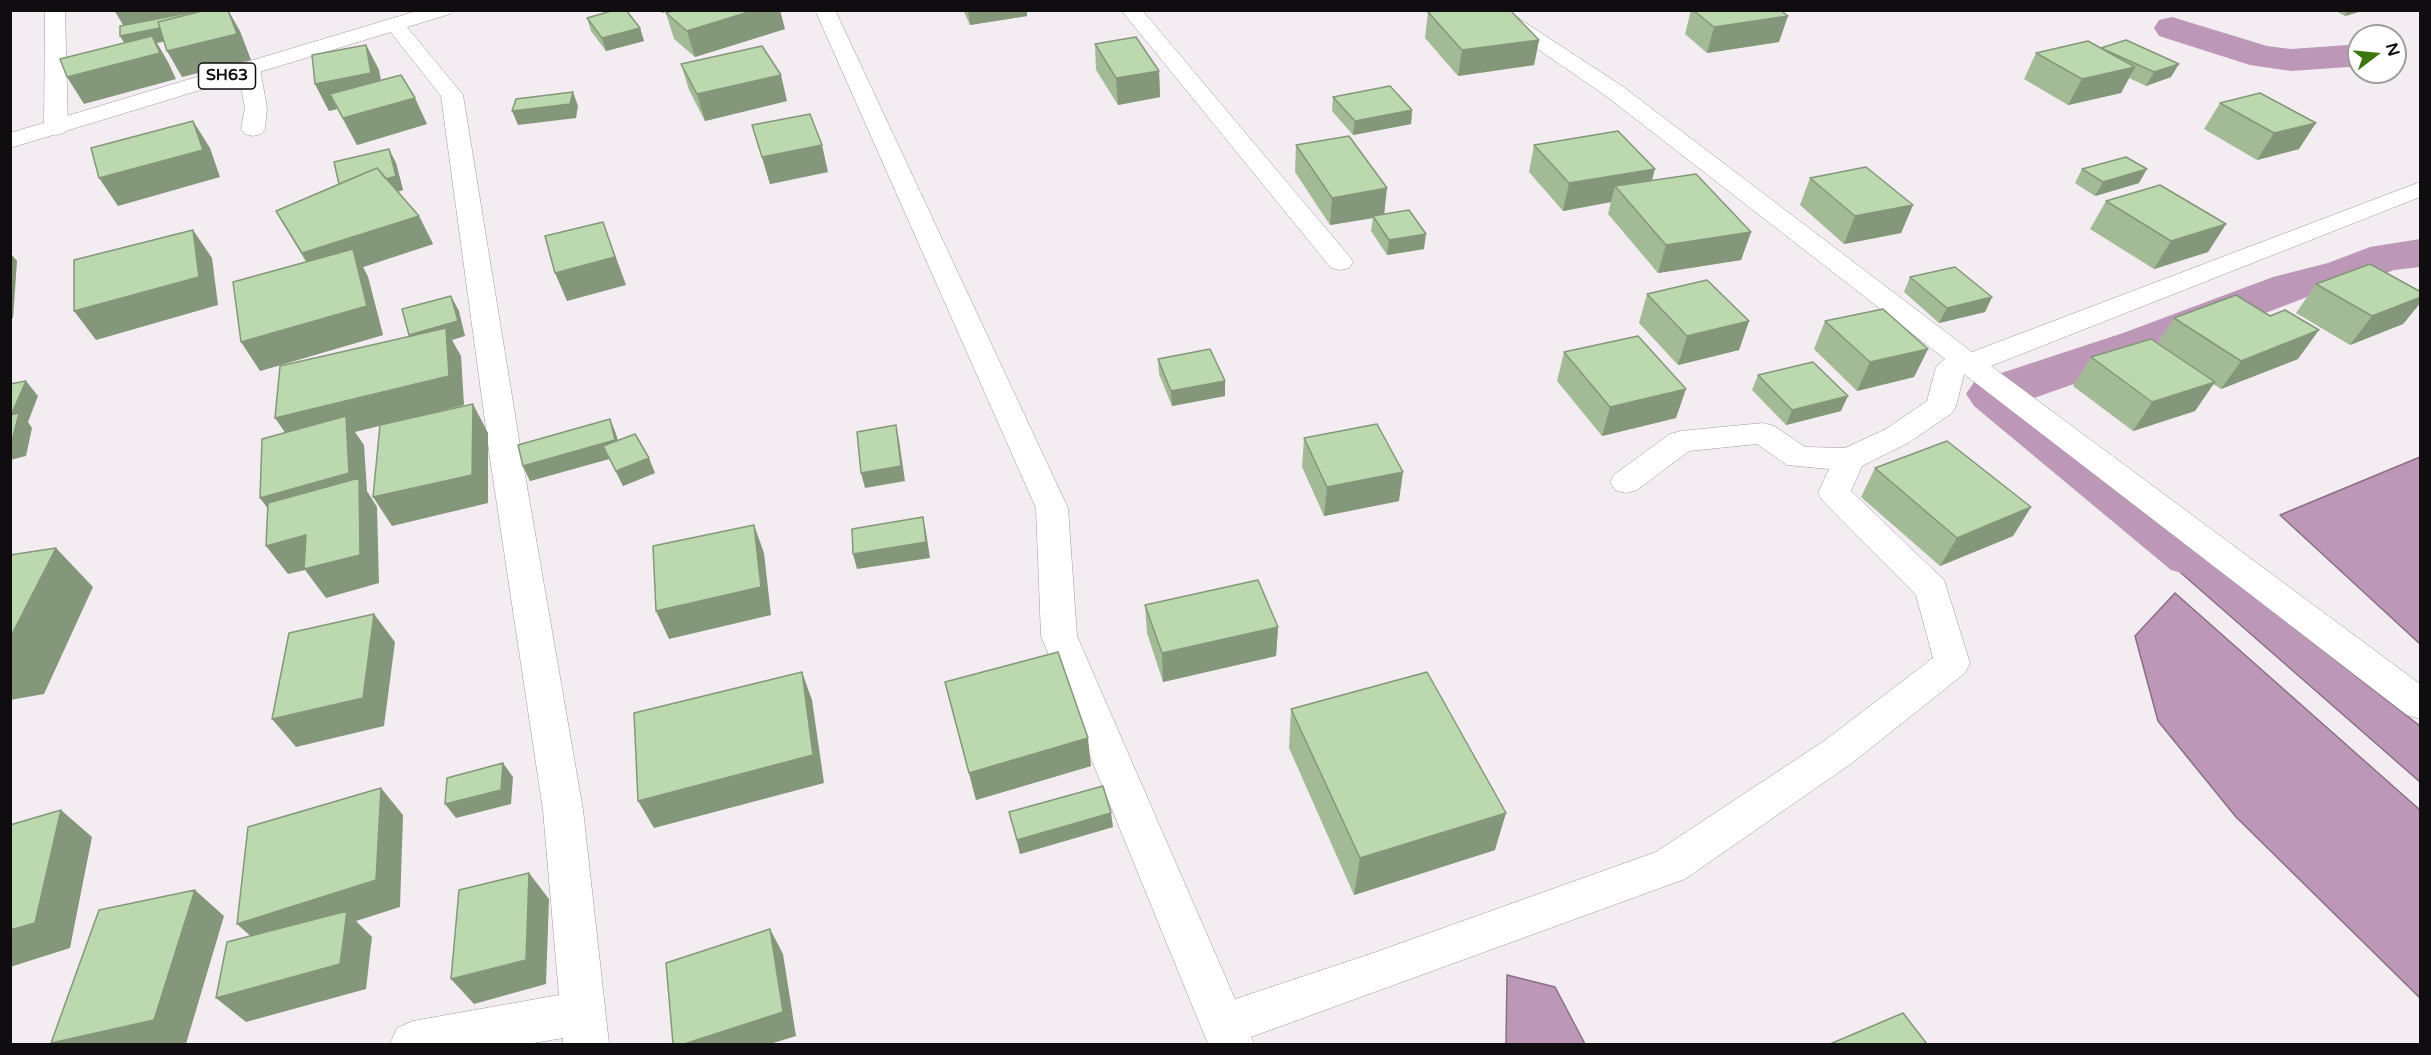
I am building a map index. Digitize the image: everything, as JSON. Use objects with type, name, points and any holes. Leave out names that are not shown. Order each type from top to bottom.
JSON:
[{"type":"street","points":[[55,10],[56,128]]},
{"type":"street","name":"SH63","points":[[10,141],[443,10]]},
{"type":"street","points":[[825,10],[1053,508],[1059,636],[1227,1035],[1376,973],[1671,866],[1838,752],[1952,663],[1932,589],[1834,493],[1849,459]]},
{"type":"street","points":[[1131,10],[1340,262]]},
{"type":"street","points":[[1491,10],[1614,91],[2041,419],[2421,704]]},
{"type":"street","points":[[395,25],[452,95],[508,470],[563,810],[584,1028],[413,1044]]},
{"type":"street","points":[[249,69],[256,108],[253,129]]},
{"type":"street","points":[[1626,482],[1681,441],[1762,433],[1798,458],[1849,459],[1897,436],[1941,406],[1951,368],[1969,364],[2421,189]]},
{"type":"shaded area","points":[[2420,457],[2420,644],[2280,515]]},
{"type":"shaded area","points":[[2085,489],[2146,512],[2420,726],[2420,782]]},
{"type":"shaded area","points":[[2175,593],[2420,810],[2420,998],[2236,817],[2158,721],[2135,636]]},
{"type":"shaded area","points":[[1507,975],[1555,987],[1585,1044],[1506,1044]]},
{"type":"building","points":[[206,10],[228,10],[237,34],[167,51],[158,22]]},
{"type":"building","points":[[615,10],[626,10],[640,28],[602,38],[587,18]]},
{"type":"building","points":[[675,10],[755,10],[687,31],[666,13]]},
{"type":"building","points":[[1510,10],[1539,40],[1462,50],[1428,12]]},
{"type":"building","points":[[1693,10],[1780,10],[1788,16],[1714,27]]},
{"type":"building","points":[[198,11],[158,22],[160,28],[120,36],[120,26]]},
{"type":"building","points":[[152,36],[160,53],[67,77],[60,59]]},
{"type":"building","points":[[1136,37],[1159,71],[1116,78],[1095,44]]},
{"type":"building","points":[[2126,40],[2179,64],[2154,72],[2101,48]]},
{"type":"building","points":[[2088,41],[2135,67],[2082,79],[2036,53]]},
{"type":"building","points":[[366,45],[371,73],[315,84],[312,55]]},
{"type":"building","points":[[762,46],[781,75],[697,94],[681,64]]},
{"type":"building","points":[[401,75],[415,98],[343,118],[330,94]]},
{"type":"building","points":[[1390,86],[1412,110],[1355,121],[1333,97]]},
{"type":"building","points":[[573,92],[570,104],[512,111],[516,99]]},
{"type":"building","points":[[2260,93],[2316,123],[2274,133],[2220,103]]},
{"type":"building","points":[[810,114],[822,145],[762,157],[752,125]]},
{"type":"building","points":[[193,121],[203,150],[99,178],[91,148]]},
{"type":"building","points":[[1618,131],[1655,169],[1569,183],[1534,145]]},
{"type":"building","points":[[1349,136],[1387,188],[1332,198],[1296,145]]},
{"type":"building","points":[[389,149],[396,176],[386,179],[377,168],[339,184],[334,162]]},
{"type":"building","points":[[2126,157],[2147,169],[2103,182],[2082,169]]},
{"type":"building","points":[[1866,167],[1913,205],[1855,216],[1810,178]]},
{"type":"building","points":[[377,168],[419,216],[302,253],[276,211]]},
{"type":"building","points":[[1696,174],[1751,232],[1666,245],[1615,186]]},
{"type":"building","points":[[2160,185],[2226,224],[2171,241],[2106,201]]},
{"type":"building","points":[[1409,210],[1426,234],[1389,240],[1373,216]]},
{"type":"building","points":[[603,222],[615,257],[555,273],[545,236]]},
{"type":"building","points":[[193,230],[199,277],[74,311],[74,260]]},
{"type":"building","points":[[353,249],[367,306],[241,342],[233,282]]},
{"type":"building","points":[[2370,264],[2421,292],[2421,297],[2372,316],[2316,284]]},
{"type":"building","points":[[1955,267],[1992,297],[1947,308],[1910,277]]},
{"type":"building","points":[[1707,280],[1749,321],[1687,336],[1647,294]]},
{"type":"building","points":[[2236,295],[2270,316],[2285,310],[2319,330],[2241,361],[2174,318]]},
{"type":"building","points":[[451,296],[458,321],[409,335],[402,309]]},
{"type":"building","points":[[1883,309],[1928,349],[1870,362],[1825,321]]},
{"type":"building","points":[[446,328],[449,376],[275,418],[280,366]]},
{"type":"building","points":[[1638,336],[1686,389],[1610,407],[1564,352]]},
{"type":"building","points":[[2151,339],[2215,382],[2152,402],[2091,357]]},
{"type":"building","points":[[1210,349],[1225,381],[1171,391],[1158,359]]},
{"type":"building","points":[[1813,362],[1848,396],[1792,410],[1758,375]]},
{"type":"building","points":[[26,381],[12,413],[10,413],[10,384]]},
{"type":"building","points":[[473,404],[472,475],[373,497],[380,425]]},
{"type":"building","points":[[19,413],[12,441],[10,442],[10,415]]},
{"type":"building","points":[[346,416],[349,473],[260,498],[262,439]]},
{"type":"building","points":[[610,419],[615,440],[523,466],[518,445]]},
{"type":"building","points":[[1377,424],[1403,472],[1327,487],[1304,438]]},
{"type":"building","points":[[896,425],[901,466],[861,473],[857,432]]},
{"type":"building","points":[[635,434],[649,458],[616,471],[603,446]]},
{"type":"building","points":[[1947,441],[2031,507],[1957,538],[1875,468]]},
{"type":"building","points":[[359,478],[360,555],[304,569],[306,535],[266,546],[268,503]]},
{"type":"building","points":[[923,517],[926,542],[853,554],[852,529]]},
{"type":"building","points":[[754,525],[761,587],[656,611],[653,546]]},
{"type":"building","points":[[56,548],[10,638],[10,555]]},
{"type":"building","points":[[1258,580],[1278,627],[1162,653],[1145,605]]},
{"type":"building","points":[[374,614],[363,698],[272,719],[289,633]]},
{"type":"building","points":[[1058,652],[1088,738],[969,773],[945,682]]},
{"type":"building","points":[[802,672],[813,755],[638,801],[634,713]]},
{"type":"building","points":[[1427,672],[1506,813],[1360,858],[1291,709]]},
{"type":"building","points":[[503,763],[501,790],[445,804],[447,778]]},
{"type":"building","points":[[1103,786],[1111,813],[1017,840],[1009,812]]},
{"type":"building","points":[[381,788],[376,880],[237,924],[248,827]]},
{"type":"building","points":[[61,810],[35,923],[10,930],[10,825]]},
{"type":"building","points":[[529,873],[526,960],[451,979],[459,890]]},
{"type":"building","points":[[195,890],[154,1020],[51,1043],[99,910]]},
{"type":"building","points":[[347,911],[340,964],[216,998],[227,942]]},
{"type":"building","points":[[770,929],[783,1012],[684,1044],[673,1044],[666,963]]},
{"type":"building","points":[[1903,1013],[1927,1044],[1830,1044]]},
{"type":"waterway","points":[[2172,28],[2263,57],[2291,60],[2347,56]]},
{"type":"waterway","points":[[2192,555],[1992,394],[2140,344],[2290,287],[2344,273],[2386,257],[2420,253]]}]
